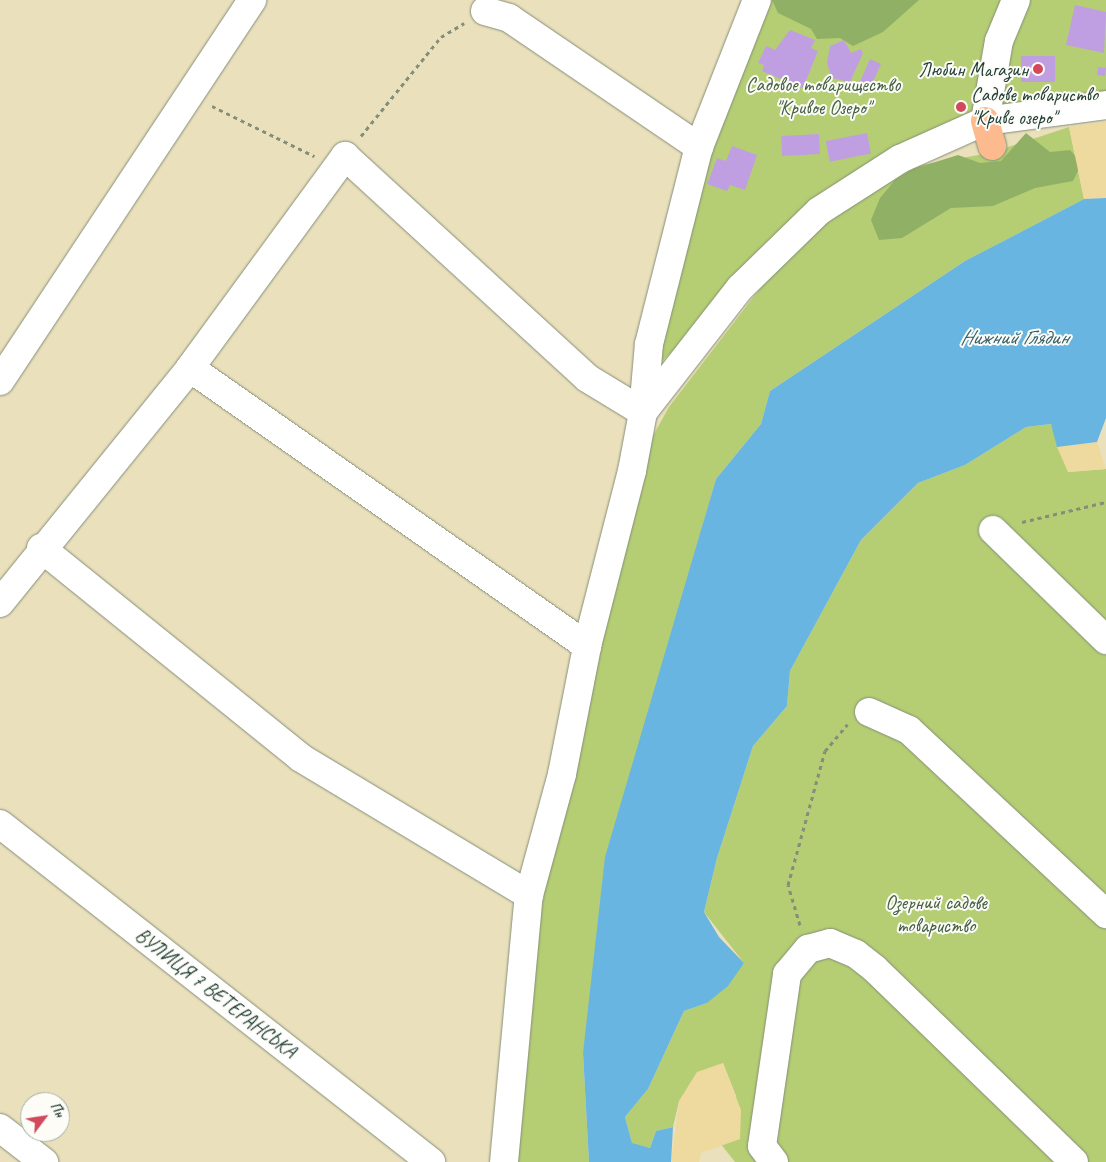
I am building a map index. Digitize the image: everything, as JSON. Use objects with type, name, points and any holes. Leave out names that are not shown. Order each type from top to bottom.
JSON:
[{"type":"street","points":[[0,382],[252,0]]},
{"type":"street","points":[[504,1162],[529,896],[562,774],[587,646],[632,471],[642,412],[648,344],[699,147],[757,0]]},
{"type":"street","points":[[989,134],[999,40],[1016,0]]},
{"type":"street","points":[[485,11],[509,18],[699,147]]},
{"type":"street","points":[[642,412],[740,288],[819,211],[900,159],[989,134],[1106,106]]},
{"type":"street","points":[[0,603],[41,548],[190,368],[339,163],[587,378],[642,412]]},
{"type":"street","points":[[190,368],[587,646]]},
{"type":"street","points":[[993,530],[1106,640]]},
{"type":"street","points":[[41,548],[300,758],[529,896]]},
{"type":"street","points":[[869,712],[909,730],[1106,914]]},
{"type":"street","name":"ВУЛИЦЯ 7 ВЕТЕРАНСЬКА","points":[[0,824],[431,1162]]},
{"type":"street","points":[[774,1162],[762,1146],[787,974],[808,949],[830,943],[856,954],[1074,1162]]},
{"type":"street","points":[[0,1128],[44,1162]]},
{"type":"path","points":[[189,94],[326,161],[339,163],[441,37],[485,11]]},
{"type":"path","points":[[993,530],[1106,502]]},
{"type":"path","points":[[808,949],[788,884],[825,750],[845,726],[869,712]]},
{"type":"green space","name":"Садовое товарищество \"Кривое Озеро\"","points":[[757,0],[1106,0],[1106,105],[977,107],[900,159],[740,288],[659,364],[699,147]]},
{"type":"green space","points":[[772,0],[919,0],[883,32],[853,46],[840,38],[817,39],[811,29],[778,13]]},
{"type":"green space","points":[[1069,127],[1084,199],[965,261],[770,391],[761,424],[716,479],[678,612],[583,1053],[589,1162],[510,1162],[520,970],[650,441],[669,407],[795,243],[898,169],[990,153]]},
{"type":"green space","points":[[1026,133],[1050,152],[1070,150],[1082,163],[1073,181],[1035,188],[993,206],[951,208],[902,238],[879,240],[871,220],[880,198],[895,180],[913,169],[958,155],[980,163],[1001,161]]},
{"type":"green space","name":"Озерний садове товариство","points":[[1051,424],[1068,472],[1106,469],[1106,1162],[735,1162],[720,1143],[736,1096],[723,1063],[679,1101],[673,1127],[656,1131],[650,1148],[632,1144],[625,1117],[648,1089],[684,1011],[707,1003],[744,963],[704,912],[717,858],[753,746],[787,706],[790,671],[861,540],[918,483],[965,465],[1026,427]]},
{"type":"sand","points":[[1106,122],[1106,198],[1084,199],[1069,127]]},
{"type":"sand","points":[[1097,442],[1106,469],[1068,472],[1057,447]]},
{"type":"sand","points":[[723,1063],[741,1110],[740,1139],[701,1153],[699,1162],[671,1162],[679,1101],[697,1072]]},
{"type":"water","name":"Нижний Глядин","points":[[1106,198],[1106,418],[1097,442],[1057,447],[1051,424],[1026,427],[965,465],[918,483],[861,540],[790,671],[787,706],[753,746],[717,858],[704,912],[719,937],[744,963],[728,986],[707,1003],[684,1011],[648,1089],[625,1117],[632,1143],[650,1148],[656,1131],[673,1127],[671,1162],[589,1162],[583,1053],[605,857],[716,479],[761,424],[770,391],[965,261],[1084,199]]},
{"type":"building","points":[[1075,5],[1106,12],[1104,53],[1066,45]]},
{"type":"building","points":[[790,30],[815,40],[811,48],[818,51],[803,88],[762,71],[764,65],[758,63],[766,46],[775,50]]},
{"type":"building","points":[[844,40],[851,53],[861,49],[863,53],[850,82],[832,78],[827,63],[830,46]]},
{"type":"building","name":"Любин Магазин","points":[[1021,56],[1055,56],[1055,82],[1021,82]]},
{"type":"building","points":[[870,59],[881,64],[871,86],[860,81]]},
{"type":"building","points":[[1098,67],[1106,68],[1105,76],[1097,75]]},
{"type":"building","points":[[867,133],[871,154],[830,162],[826,141]]},
{"type":"building","points":[[819,134],[820,154],[782,156],[781,136]]},
{"type":"building","points":[[732,146],[757,155],[745,190],[730,185],[727,191],[707,184],[717,158],[726,161]]},
{"type":"place","name":"Любин Магазин","points":[[1038,69]]},
{"type":"place","name":"Садове товариство \"Криве озеро\"","points":[[961,107]]}]
